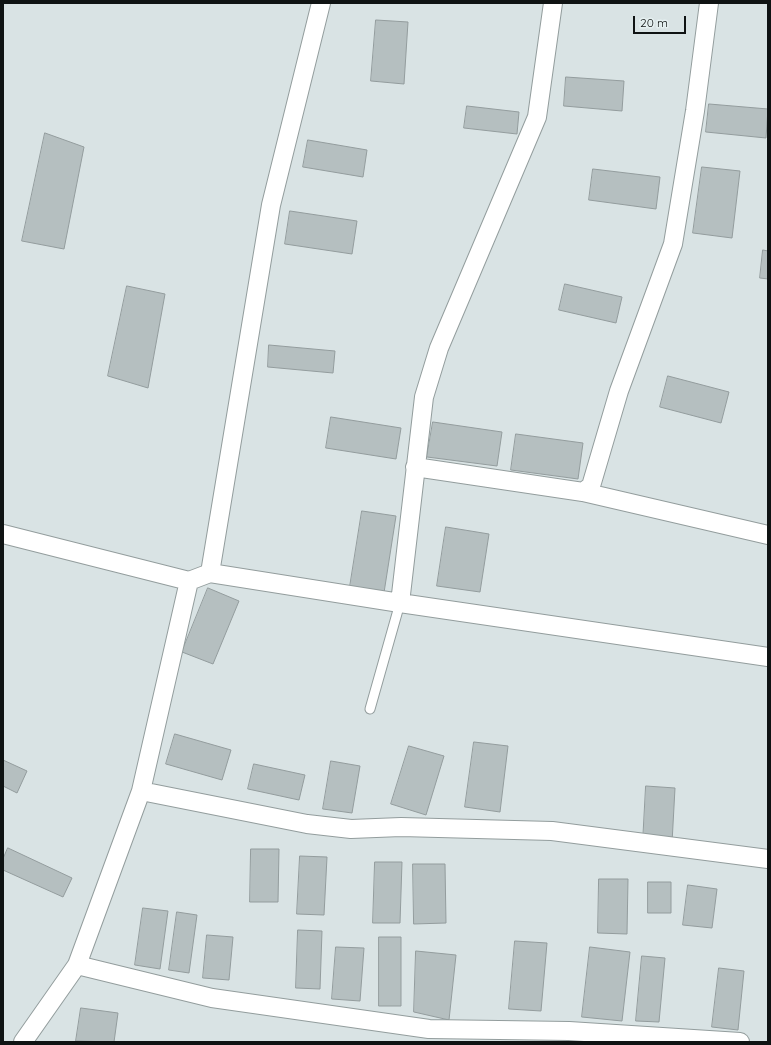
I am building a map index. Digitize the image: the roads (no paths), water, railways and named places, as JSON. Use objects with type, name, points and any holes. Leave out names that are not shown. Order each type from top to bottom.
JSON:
[{"type":"street","points":[[210,573],[271,205],[321,3]]},
{"type":"street","points":[[400,603],[424,397],[439,348],[537,117],[553,3]]},
{"type":"street","points":[[582,492],[591,486],[619,391],[673,244],[695,111],[709,3]]},
{"type":"street","points":[[415,467],[582,492],[768,536]]},
{"type":"street","points":[[3,534],[189,581],[210,573],[400,603],[768,657]]},
{"type":"street","points":[[23,1042],[77,965],[141,791],[189,581]]},
{"type":"street","points":[[141,791],[307,824],[351,829],[401,827],[552,831],[768,859]]},
{"type":"street","points":[[77,965],[212,998],[429,1029],[569,1031],[740,1042]]},
{"type":"lane","points":[[370,709],[400,603]]}]
